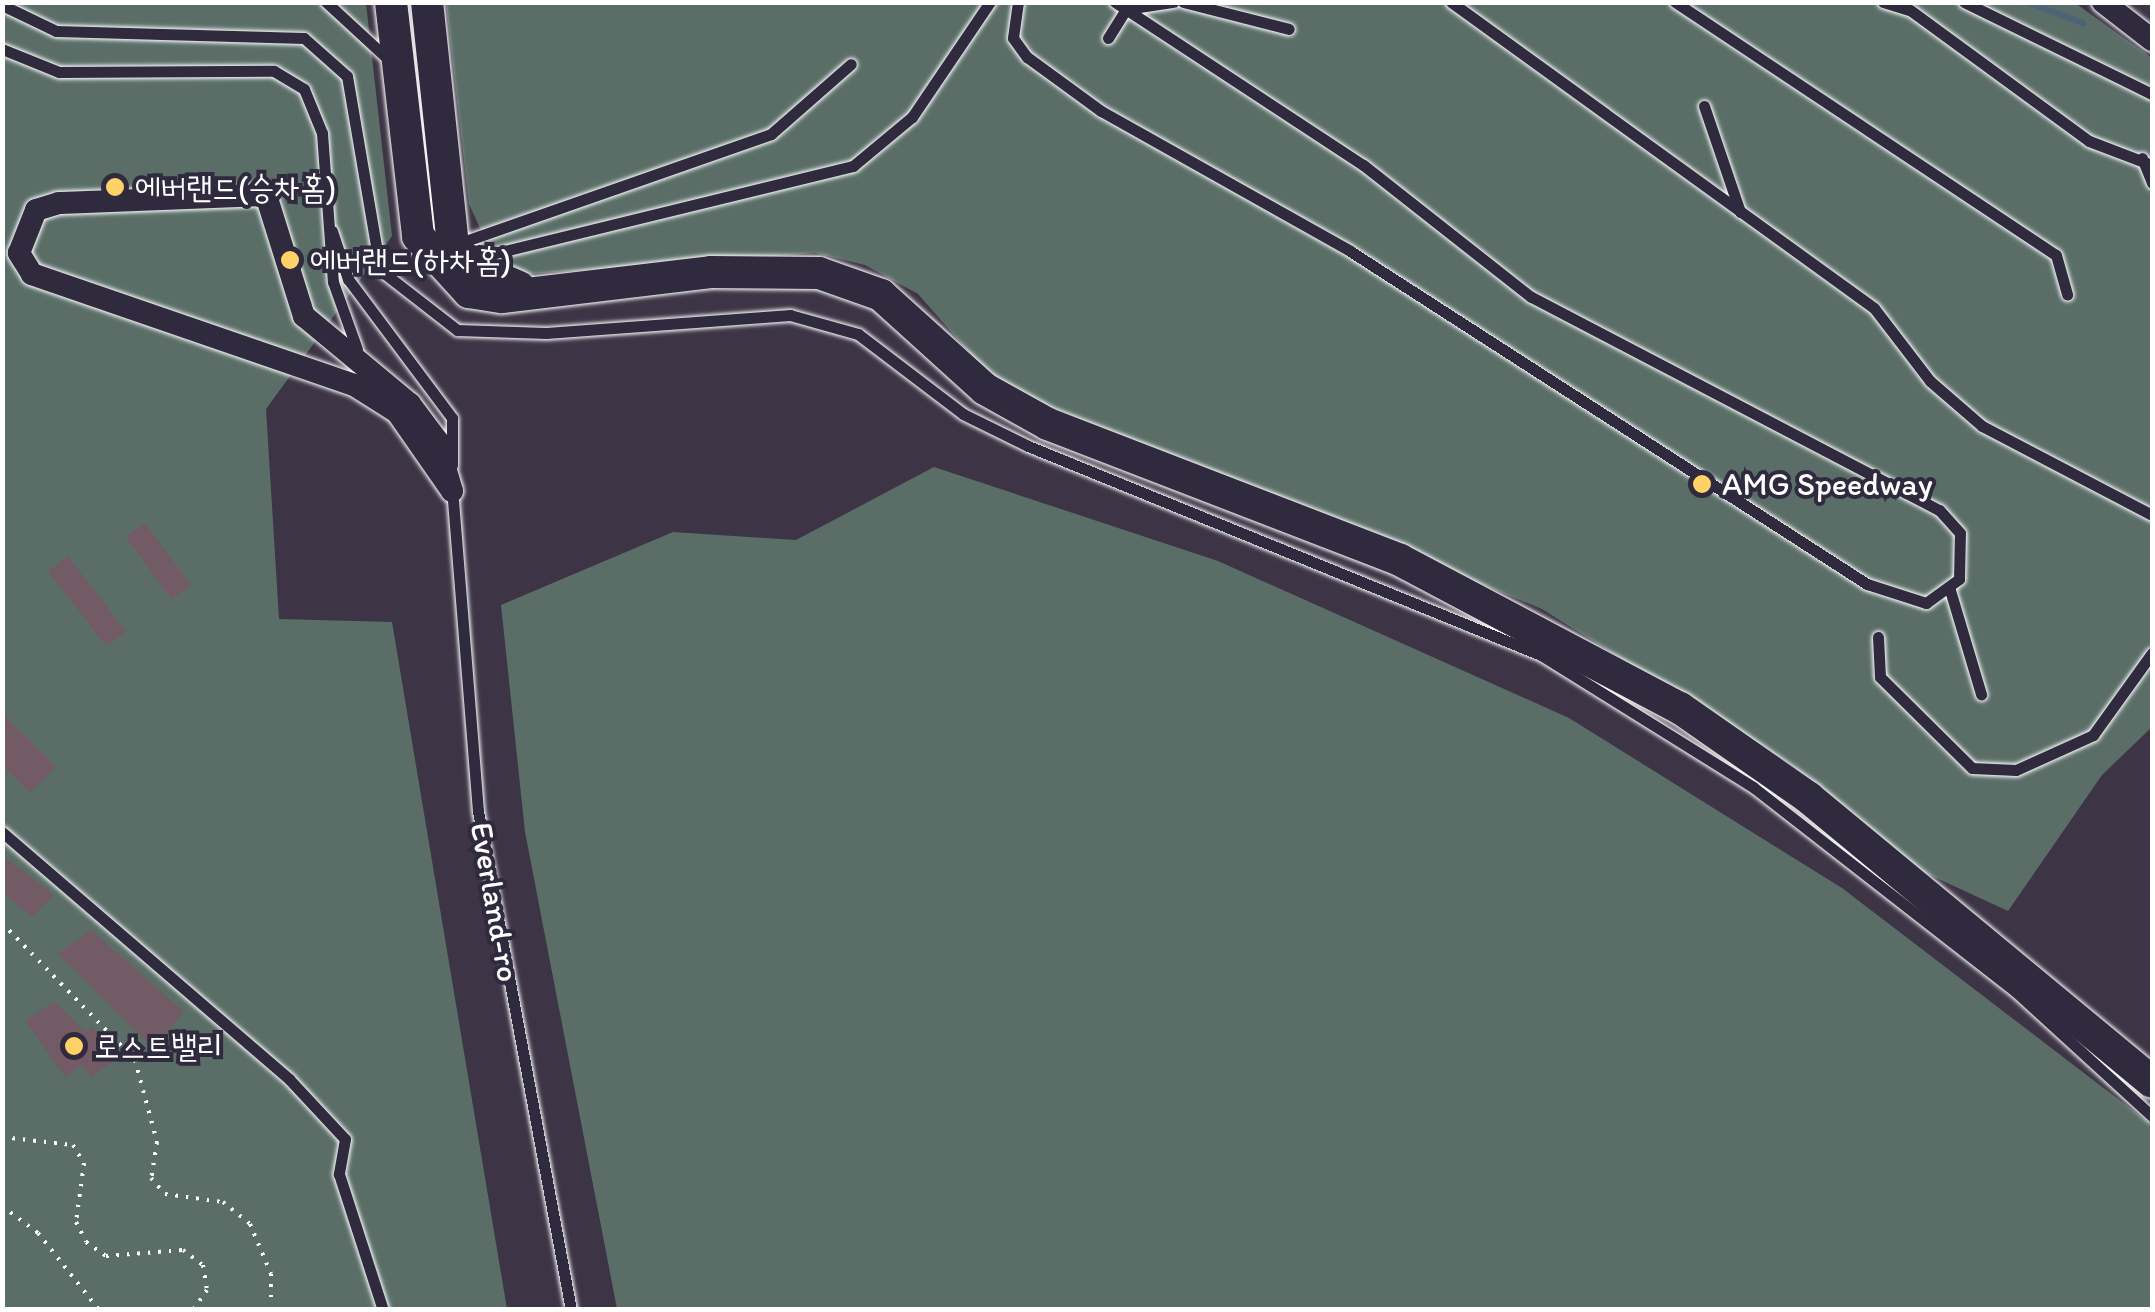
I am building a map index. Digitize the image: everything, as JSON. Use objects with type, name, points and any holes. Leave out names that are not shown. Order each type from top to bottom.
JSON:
[{"type":"street","points":[[391,2],[418,236],[470,292],[532,292],[711,272],[819,272],[881,295],[985,388],[1048,424],[1400,560],[1680,708],[1809,798],[2152,1082]]},
{"type":"street","points":[[427,2],[453,246],[470,265],[532,292]]},
{"type":"street","points":[[2102,2],[2152,40]]},
{"type":"street","points":[[266,195],[304,316],[376,380],[410,404],[437,440],[452,491],[397,412],[354,385],[32,274],[19,253],[25,227],[36,210],[59,203],[266,195]]},
{"type":"lane","points":[[326,2],[397,68]]},
{"type":"lane","points":[[453,246],[492,254],[853,166],[912,117],[990,2]]},
{"type":"lane","points":[[1018,2],[1013,38],[1027,58],[1100,110],[1350,251],[1866,584],[1926,603],[1950,590],[1966,560],[1960,533],[1939,510],[1530,297],[1363,165],[1120,6]]},
{"type":"lane","points":[[1120,6],[1173,2]]},
{"type":"lane","points":[[1183,2],[1290,29]]},
{"type":"lane","points":[[1451,2],[1874,308],[1930,380],[1982,426],[2152,516]]},
{"type":"lane","points":[[1675,2],[2056,255],[2067,294]]},
{"type":"lane","points":[[1883,2],[1910,10],[2090,141],[2147,162],[2152,184]]},
{"type":"lane","points":[[1964,2],[2152,94]]},
{"type":"lane","points":[[2,5],[56,31],[304,38],[348,76],[380,270],[457,330],[546,333],[790,315],[858,334],[963,414],[1028,446],[1542,656],[1753,786],[2016,992],[2152,1116]]},
{"type":"lane","points":[[1108,38],[1120,6]]},
{"type":"lane","points":[[2,49],[59,72],[288,77],[316,107],[345,332],[397,412]]},
{"type":"lane","points":[[453,246],[771,134],[851,64]]},
{"type":"lane","points":[[1704,106],[1740,212]]},
{"type":"lane","name":"Everland-ro","points":[[332,231],[348,279],[452,418],[452,491],[478,811],[571,1310]]},
{"type":"lane","points":[[1950,590],[1981,694]]},
{"type":"lane","points":[[1878,637],[1880,677],[1972,768],[2016,770],[2092,735],[2152,654]]},
{"type":"lane","points":[[2,832],[289,1078],[345,1139],[339,1174],[383,1310]]},
{"type":"path","points":[[2,924],[135,1060],[156,1142],[151,1178],[165,1194],[223,1202],[250,1224],[271,1274],[271,1302]]},
{"type":"path","points":[[2,1137],[73,1145],[84,1163],[76,1222],[86,1242],[106,1256],[183,1250],[203,1265],[208,1290],[193,1310]]},
{"type":"path","points":[[2,1206],[38,1233],[98,1310]]},
{"type":"green space","points":[[3,3],[366,3],[392,236],[266,409],[279,619],[392,622],[507,1309],[3,1310]]},
{"type":"green space","name":"AMG Speedway","points":[[446,3],[2075,3],[2152,58],[2152,727],[2102,775],[2008,911],[1904,863],[1791,764],[1542,609],[998,385],[918,294],[865,265],[815,253],[502,276],[469,204]]},
{"type":"green space","points":[[934,467],[1218,561],[1569,718],[1842,888],[2152,1125],[2152,1309],[617,1309],[525,832],[501,605],[673,532],[796,540]]},
{"type":"building","points":[[145,523],[191,585],[171,599],[126,537]]},
{"type":"building","points":[[68,556],[126,632],[106,646],[48,571]]},
{"type":"building","points":[[2,713],[56,767],[30,793],[2,765]]},
{"type":"building","points":[[2,855],[54,895],[32,917],[2,891]]},
{"type":"building","points":[[91,930],[184,1012],[153,1048],[58,954]]},
{"type":"building","name":"로스트밸리","points":[[54,1001],[85,1032],[92,1027],[115,1060],[91,1077],[82,1065],[65,1077],[25,1021]]},
{"type":"waterway","points":[[2027,2],[2083,23]]},
{"type":"place","name":"에버랜드(승차홈)","points":[[115,187]]},
{"type":"place","name":"에버랜드(하차홈)","points":[[290,260]]},
{"type":"place","name":"AMG Speedway","points":[[1702,484]]},
{"type":"place","name":"로스트밸리","points":[[74,1046]]}]
